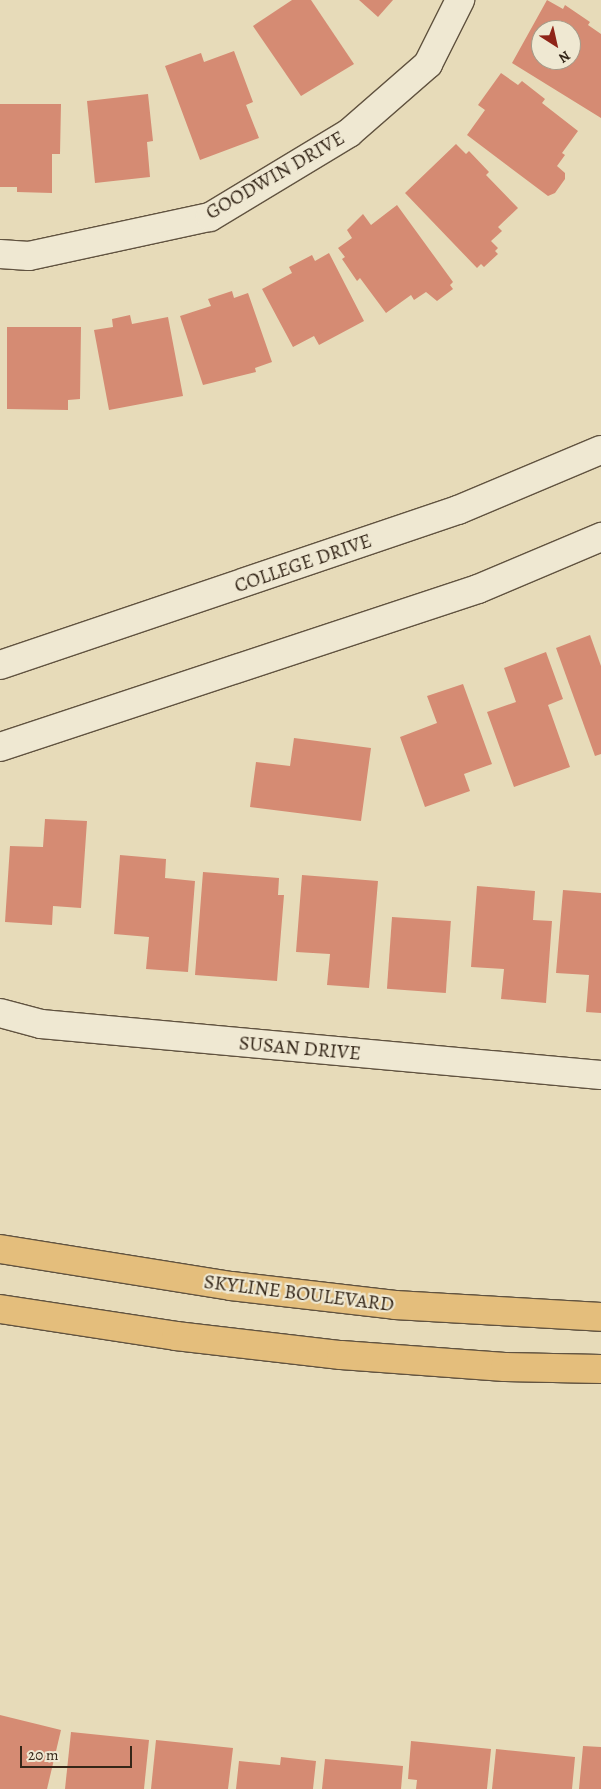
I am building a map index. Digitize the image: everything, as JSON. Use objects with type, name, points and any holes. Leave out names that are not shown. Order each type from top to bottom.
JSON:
[{"type":"main road","name":"SKYLINE BOULEVARD","points":[[0,1249],[231,1286],[395,1305],[601,1317]]},
{"type":"main road","points":[[0,1309],[176,1336],[341,1355],[505,1366],[601,1369]]},
{"type":"street","name":"GOODWIN DRIVE","points":[[0,254],[29,256],[210,217],[349,133],[428,64],[460,0]]},
{"type":"street","name":"COLLEGE DRIVE","points":[[0,665],[458,510],[601,450]]},
{"type":"street","points":[[0,747],[478,589],[601,537]]},
{"type":"street","name":"SUSAN DRIVE","points":[[0,1013],[41,1024],[601,1075]]},
{"type":"building","points":[[292,0],[311,0],[354,64],[301,96],[253,26]]},
{"type":"building","points":[[359,0],[393,0],[378,17]]},
{"type":"building","points":[[547,0],[563,9],[565,5],[590,22],[588,25],[601,34],[601,118],[512,63],[531,29],[531,70],[581,70],[581,20],[536,20]]},
{"type":"building","points":[[234,51],[253,102],[246,105],[259,138],[200,160],[165,66],[201,53],[204,62]]},
{"type":"building","points":[[501,73],[518,85],[522,81],[545,99],[542,103],[578,131],[562,153],[565,155],[557,166],[565,173],[565,179],[555,193],[548,196],[467,135],[485,110],[478,105]]},
{"type":"building","points":[[148,94],[153,141],[147,142],[150,177],[95,183],[87,101]]},
{"type":"building","points":[[0,104],[61,104],[60,154],[52,154],[52,193],[17,192],[17,187],[0,187]]},
{"type":"building","points":[[456,144],[466,154],[469,151],[489,172],[486,175],[518,208],[498,227],[502,231],[491,241],[498,248],[495,251],[498,254],[484,267],[481,264],[477,268],[405,193]]},
{"type":"building","points":[[397,205],[453,282],[450,285],[453,289],[437,301],[426,292],[414,300],[411,295],[386,313],[360,278],[357,281],[342,259],[345,257],[338,248],[352,238],[347,230],[363,214],[371,225]]},
{"type":"building","points":[[329,253],[364,321],[319,345],[314,336],[293,347],[262,289],[292,273],[289,267],[312,255],[315,261]]},
{"type":"building","points":[[232,291],[234,298],[248,293],[272,362],[255,368],[256,372],[203,385],[180,316],[211,306],[208,299]]},
{"type":"building","points":[[130,315],[132,324],[168,317],[183,396],[109,410],[94,330],[113,327],[112,319]]},
{"type":"building","points":[[7,327],[81,327],[80,399],[68,400],[68,410],[7,409]]},
{"type":"building","points":[[590,635],[601,666],[601,754],[595,756],[556,648]]},
{"type":"building","points":[[546,652],[563,699],[548,705],[570,767],[514,787],[487,712],[516,702],[504,668]]},
{"type":"building","points":[[463,684],[492,764],[464,774],[470,791],[425,807],[400,737],[437,723],[427,696]]},
{"type":"building","points":[[294,738],[371,748],[361,821],[250,807],[256,762],[290,766]]},
{"type":"building","points":[[45,819],[87,821],[81,908],[53,906],[52,925],[5,922],[10,846],[43,847]]},
{"type":"building","points":[[120,855],[166,859],[165,878],[195,881],[188,972],[146,969],[149,937],[114,934]]},
{"type":"building","points":[[203,872],[279,878],[278,895],[284,895],[277,981],[195,975]]},
{"type":"building","points":[[302,875],[378,881],[369,988],[327,985],[330,954],[296,952]]},
{"type":"building","points":[[477,886],[535,891],[533,920],[552,921],[546,1003],[501,999],[504,969],[471,967]]},
{"type":"building","points":[[563,890],[601,893],[601,1013],[586,1012],[589,975],[556,973]]},
{"type":"building","points":[[392,917],[451,921],[446,993],[387,989]]},
{"type":"building","points":[[0,1715],[61,1730],[47,1789],[0,1789]]},
{"type":"building","points":[[71,1732],[149,1740],[144,1789],[65,1789]]},
{"type":"building","points":[[156,1740],[233,1748],[228,1789],[151,1789]]},
{"type":"building","points":[[411,1741],[491,1749],[487,1789],[416,1789],[417,1780],[408,1779]]},
{"type":"building","points":[[583,1746],[601,1747],[601,1789],[579,1789]]},
{"type":"building","points":[[496,1749],[575,1757],[572,1789],[492,1789]]},
{"type":"building","points":[[281,1757],[316,1761],[313,1789],[236,1789],[239,1761],[280,1765]]},
{"type":"building","points":[[325,1759],[403,1766],[401,1789],[322,1789]]}]
